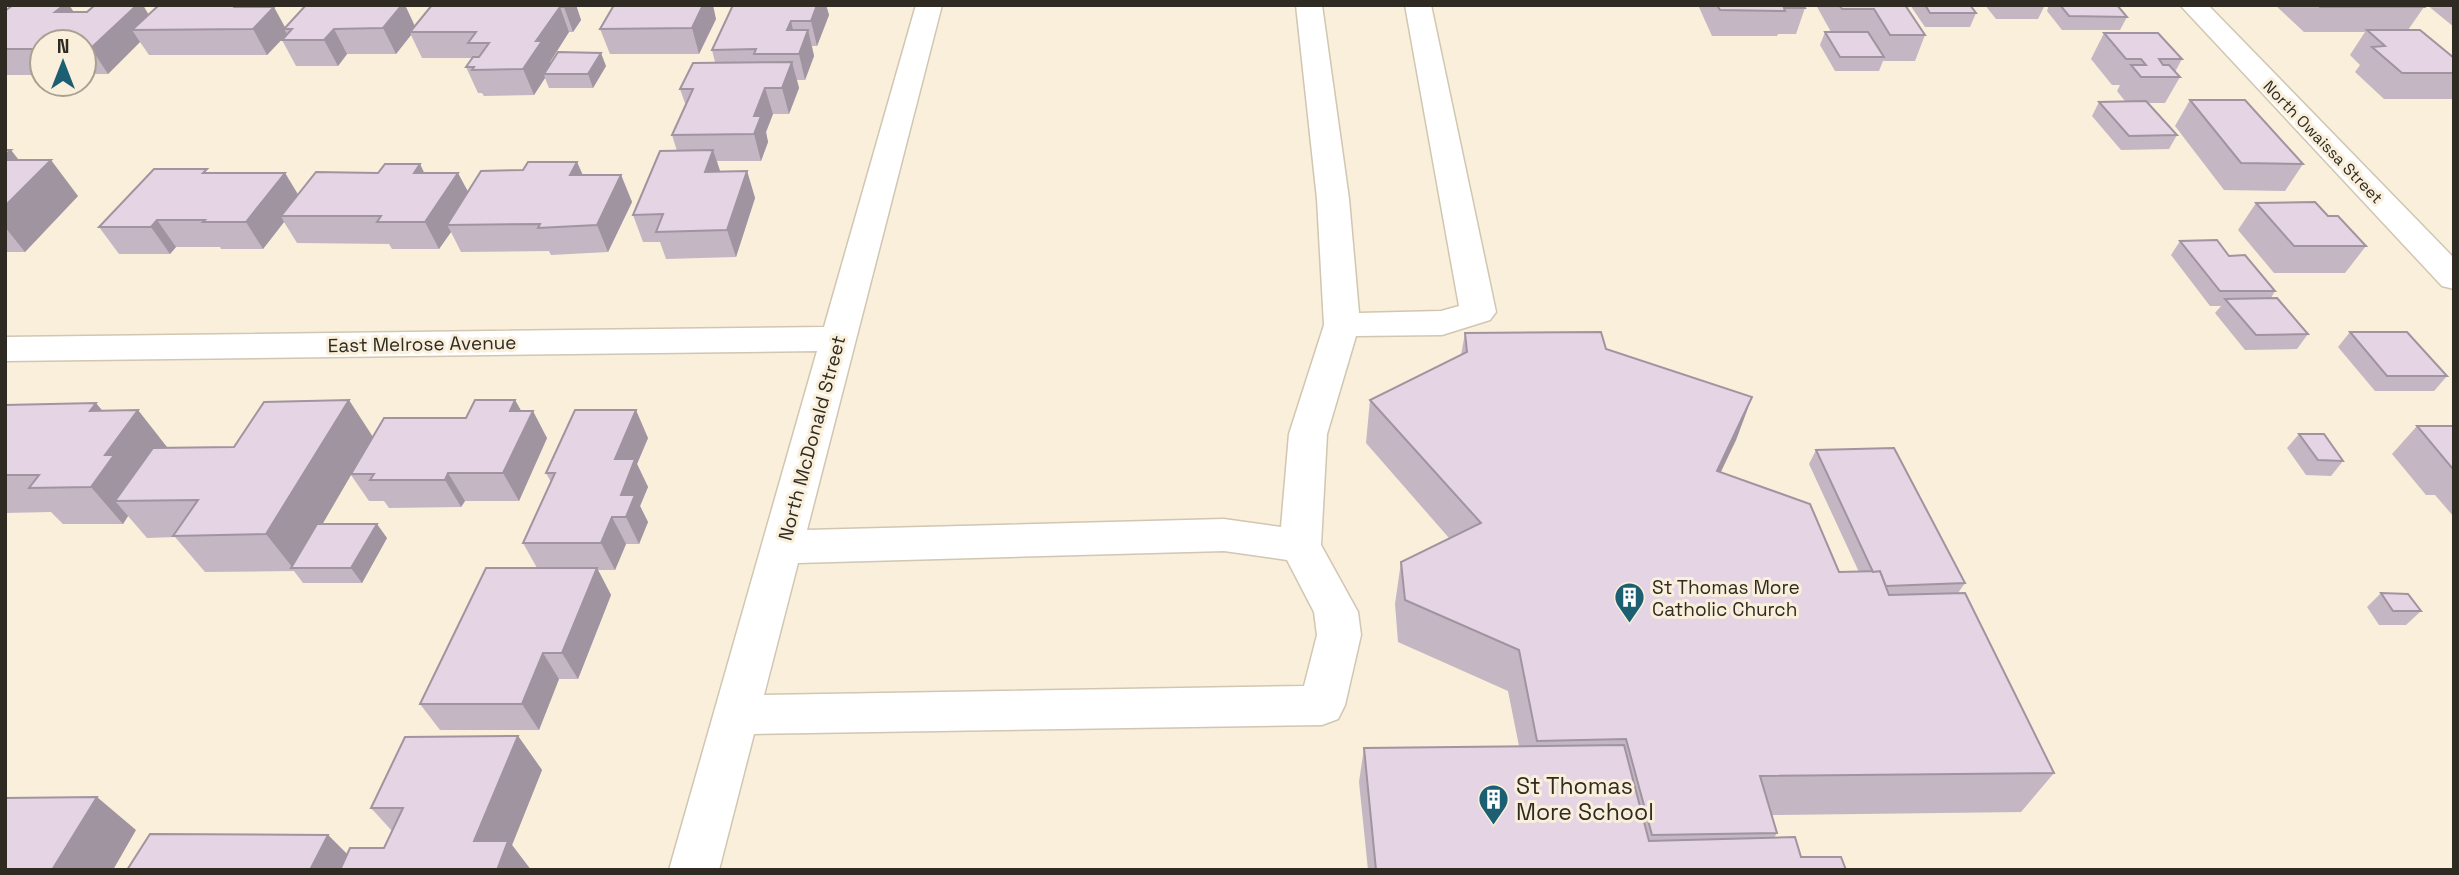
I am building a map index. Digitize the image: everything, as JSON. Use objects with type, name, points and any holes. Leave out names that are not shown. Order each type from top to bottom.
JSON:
[{"type":"street","name":"North McDonald Street","points":[[694,870],[929,5]]},
{"type":"street","points":[[736,715],[1322,705],[1339,635],[1338,623],[1336,612],[1300,546],[1308,434],[1342,325],[1333,199],[1309,5]]},
{"type":"street","points":[[1342,325],[1442,323],[1478,312],[1418,5]]},
{"type":"street","name":"North Owaissa Street","points":[[2193,5],[2454,278]]},
{"type":"street","name":"East Melrose Avenue","points":[[5,349],[839,339]]},
{"type":"street","points":[[782,547],[1224,535],[1300,546]]},
{"type":"building","points":[[13,5],[64,5],[55,12],[87,12],[95,5],[137,5],[98,41],[98,28],[28,28],[28,49],[5,49],[5,11]]},
{"type":"building","points":[[159,5],[274,7],[253,29],[132,30]]},
{"type":"building","points":[[306,5],[402,5],[383,28],[334,29],[324,40],[282,40],[292,29],[284,29]]},
{"type":"building","points":[[432,5],[565,5],[560,7],[536,41],[542,41],[523,69],[472,70],[474,67],[466,67],[473,57],[479,57],[489,43],[468,43],[476,32],[410,32]]},
{"type":"building","points":[[614,5],[703,5],[692,28],[600,29]]},
{"type":"building","points":[[733,5],[817,5],[811,21],[791,21],[787,30],[808,30],[799,54],[754,54],[756,49],[712,50]]},
{"type":"building","points":[[1717,5],[1803,5],[1805,8],[1784,8],[1785,11],[1720,10]]},
{"type":"building","points":[[1839,5],[1905,5],[1925,35],[1890,35],[1874,9],[1842,9]]},
{"type":"building","points":[[1925,5],[1970,5],[1976,13],[1930,13]]},
{"type":"building","points":[[2060,5],[2117,5],[2127,17],[2069,16]]},
{"type":"building","points":[[2318,5],[2422,5],[2424,7],[2320,7]]},
{"type":"building","points":[[2367,30],[2420,30],[2454,58],[2454,73],[2402,73],[2372,47],[2385,46]]},
{"type":"building","points":[[1825,32],[1868,32],[1884,57],[1840,57]]},
{"type":"building","points":[[2104,33],[2158,33],[2182,59],[2159,59],[2180,77],[2141,77],[2131,65],[2146,65],[2141,59],[2126,59]]},
{"type":"building","points":[[558,52],[601,53],[588,74],[544,74]]},
{"type":"building","points":[[792,62],[782,88],[765,88],[754,116],[761,116],[754,134],[672,135],[693,89],[680,89],[693,63]]},
{"type":"building","points":[[2190,100],[2245,100],[2303,164],[2241,163]]},
{"type":"building","points":[[2146,101],[2177,135],[2129,136],[2099,102]]},
{"type":"building","points":[[713,150],[705,172],[747,171],[727,230],[656,232],[663,214],[633,215],[660,151]]},
{"type":"building","points":[[5,160],[51,160],[5,206]]},
{"type":"building","points":[[528,162],[577,162],[570,175],[621,175],[597,225],[538,228],[540,224],[447,225],[481,171],[523,170]]},
{"type":"building","points":[[385,164],[420,164],[414,173],[458,173],[425,222],[377,222],[381,216],[281,216],[316,172],[378,173]]},
{"type":"building","points":[[154,169],[207,169],[203,173],[285,173],[246,222],[157,220],[151,227],[99,227]]},
{"type":"building","points":[[2315,202],[2328,216],[2338,216],[2366,246],[2294,246],[2256,203]]},
{"type":"building","points":[[2217,240],[2229,256],[2245,255],[2275,291],[2220,291],[2180,241]]},
{"type":"building","points":[[2277,298],[2308,334],[2256,335],[2225,299]]},
{"type":"building","name":"St Thomas More Catholic Church","points":[[1601,332],[1606,349],[1752,397],[1717,471],[1810,504],[1839,572],[1880,571],[1889,595],[1965,593],[2054,773],[1760,776],[1777,833],[1652,835],[1626,739],[1537,741],[1519,650],[1405,600],[1401,562],[1481,523],[1370,400],[1467,352],[1465,333]]},
{"type":"building","points":[[2350,332],[2407,332],[2447,376],[2387,376]]},
{"type":"building","points":[[349,400],[266,534],[173,536],[198,500],[115,501],[153,448],[234,447],[264,402]]},
{"type":"building","points":[[475,400],[515,400],[510,411],[533,411],[503,473],[448,473],[445,480],[370,480],[374,474],[351,474],[384,418],[466,418]]},
{"type":"building","points":[[96,403],[90,411],[138,410],[105,455],[114,455],[91,487],[29,488],[39,475],[5,475],[5,405]]},
{"type":"building","points":[[575,410],[636,410],[615,459],[635,459],[621,495],[635,495],[626,517],[612,517],[601,543],[523,543],[555,473],[546,473]]},
{"type":"building","points":[[2417,426],[2454,426],[2454,468],[2452,468]]},
{"type":"building","points":[[2299,434],[2324,434],[2343,461],[2318,460]]},
{"type":"building","points":[[1894,448],[1965,583],[1886,586],[1880,571],[1873,572],[1816,450]]},
{"type":"building","points":[[317,524],[377,524],[351,568],[291,568]]},
{"type":"building","points":[[486,568],[597,568],[562,653],[543,653],[522,704],[420,704]]},
{"type":"building","points":[[2381,593],[2408,594],[2421,611],[2393,611]]},
{"type":"building","points":[[518,736],[474,841],[508,841],[497,870],[340,870],[350,848],[384,848],[403,808],[371,808],[405,737]]},
{"type":"building","points":[[1624,745],[1649,841],[1795,837],[1801,857],[1841,857],[1846,870],[1376,870],[1364,748]]},
{"type":"building","points":[[97,797],[52,870],[5,870],[5,798]]},
{"type":"building","points":[[150,834],[328,835],[310,870],[127,870]]},
{"type":"place","name":"St Thomas More Catholic Church","points":[[1629,625]]},
{"type":"place","name":"St Thomas More School","points":[[1493,826]]}]
